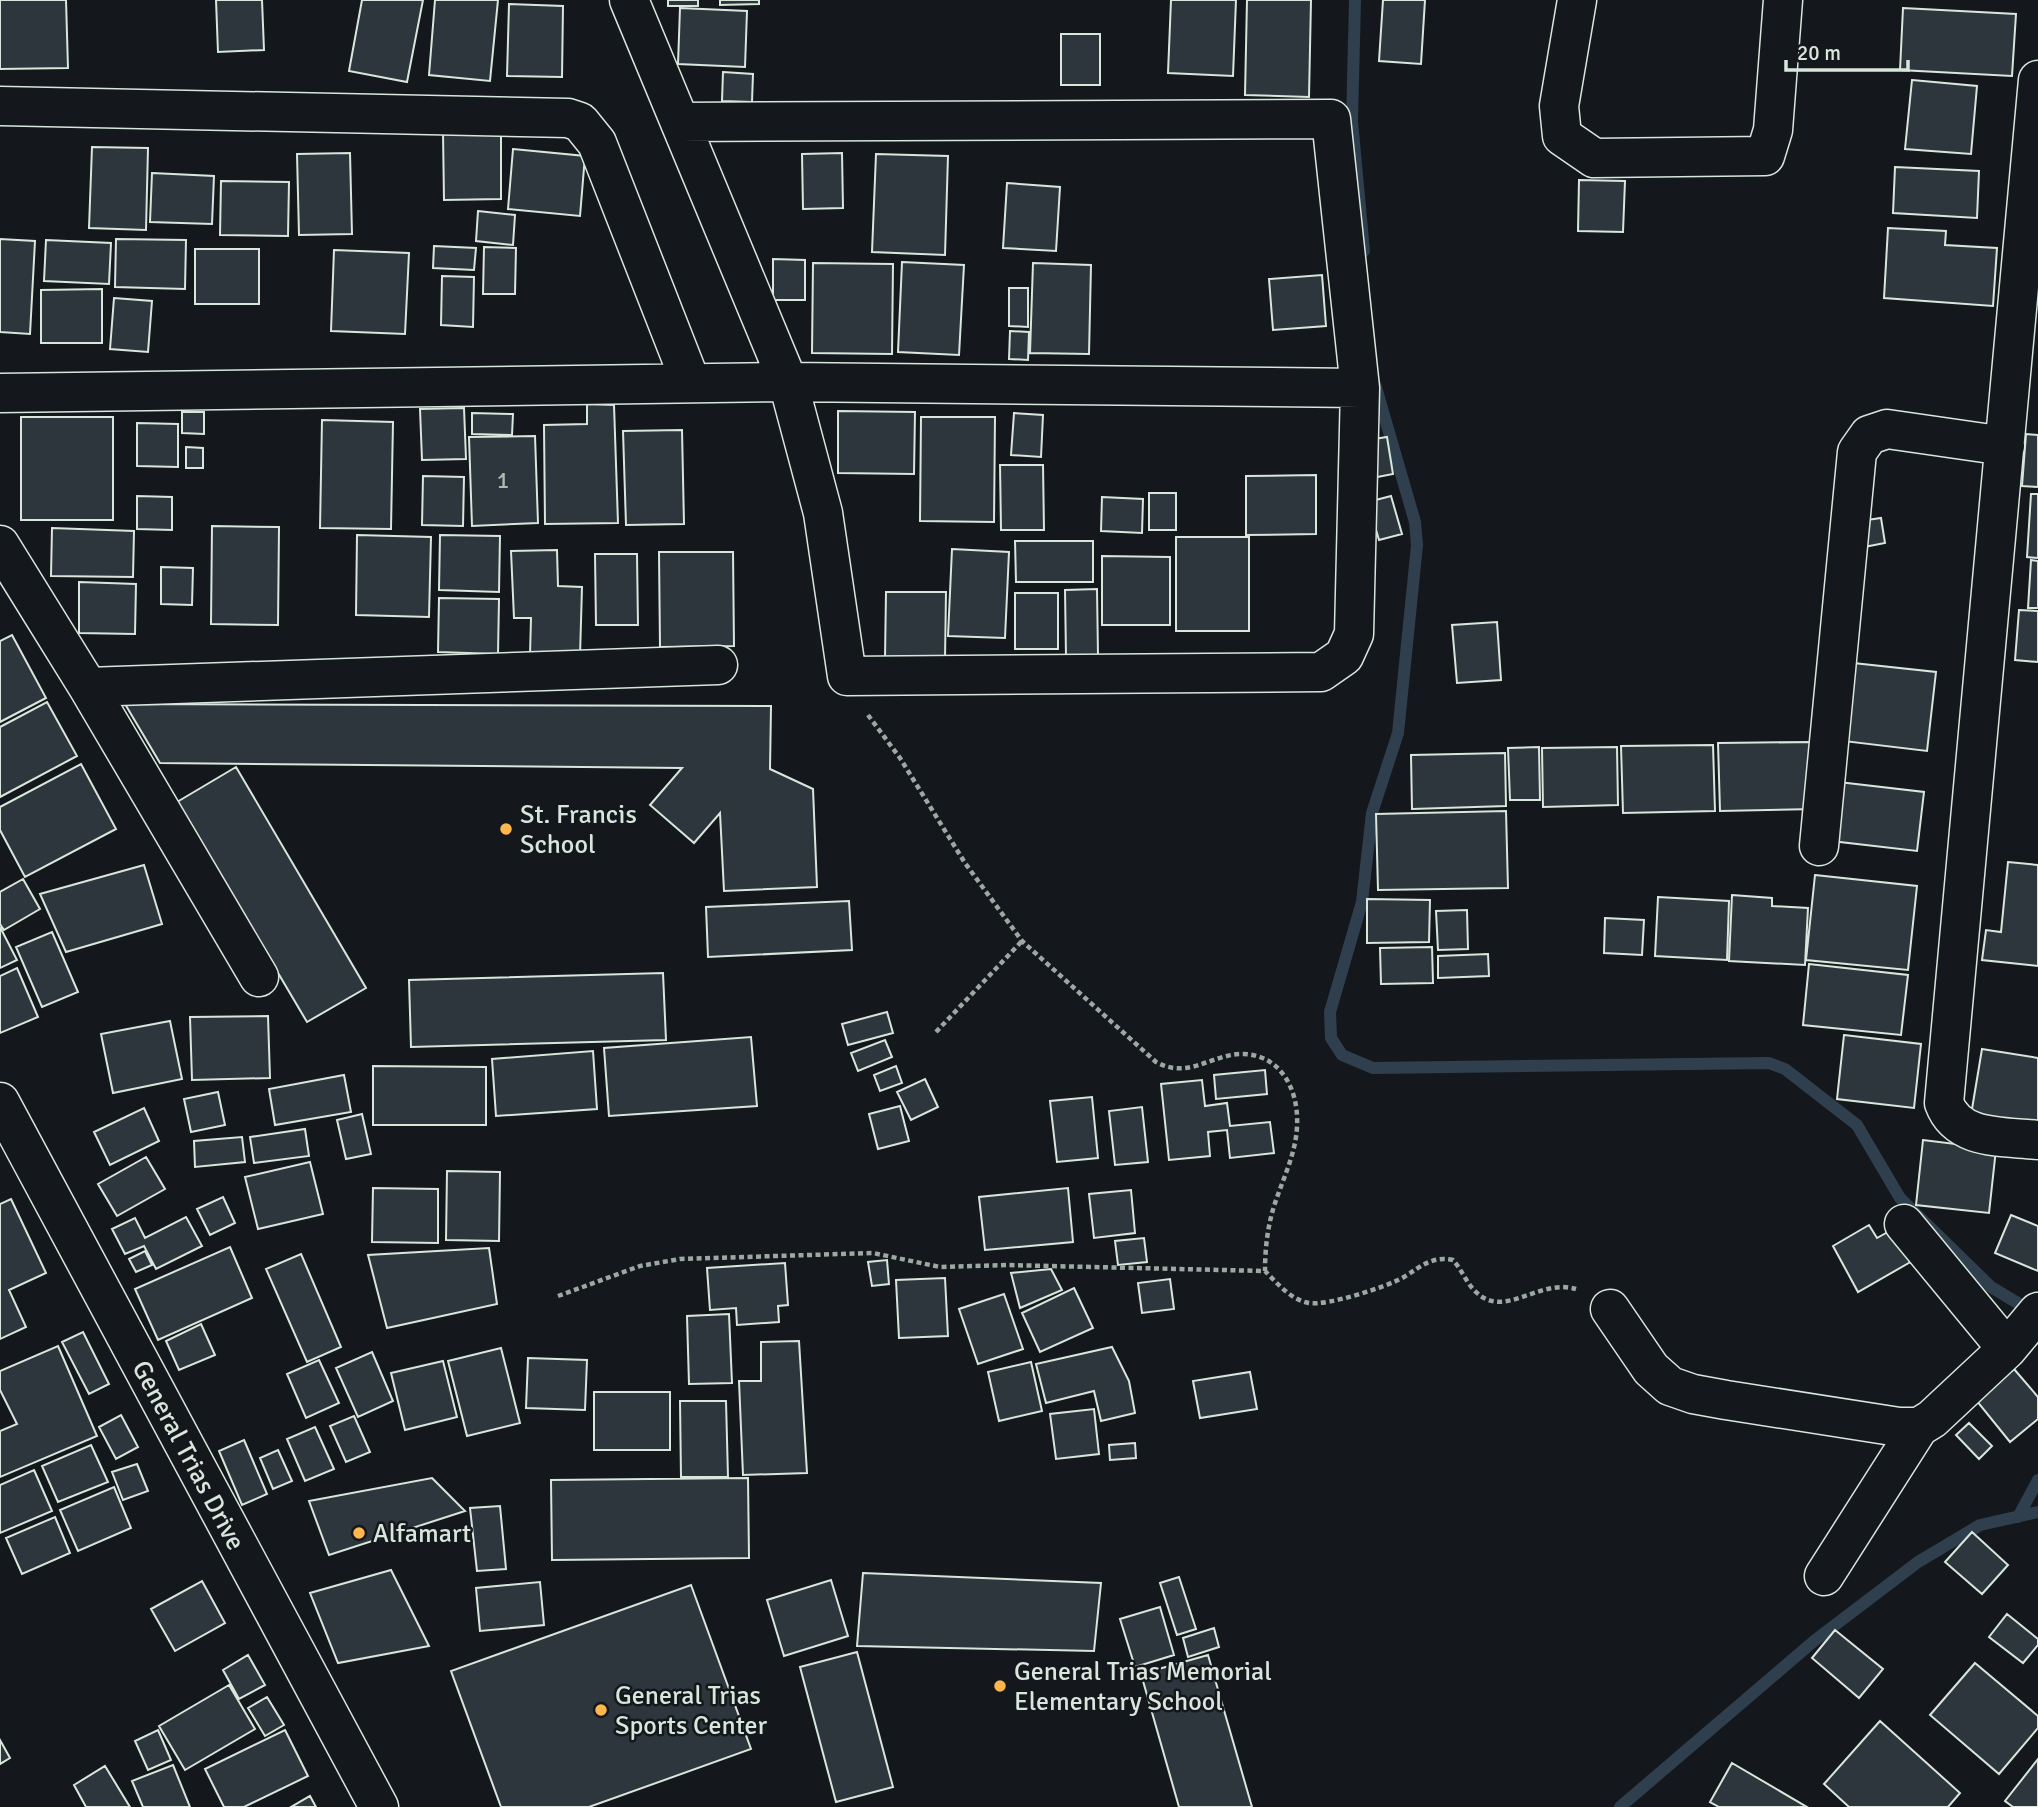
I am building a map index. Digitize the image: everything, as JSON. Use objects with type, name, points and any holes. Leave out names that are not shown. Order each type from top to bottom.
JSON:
[{"type":"street","points":[[629,0],[788,382],[822,513],[847,676],[1321,672],[1344,656],[1354,634],[1360,388],[1331,119],[680,122]]},
{"type":"street","points":[[1577,0],[1559,106],[1562,136],[1594,158],[1739,159],[1765,156],[1773,130],[1783,0]]},
{"type":"street","points":[[2038,80],[2035,158],[2005,446],[1944,1103],[1950,1118],[1965,1129],[1984,1134],[2038,1140]]},
{"type":"street","points":[[0,106],[568,118],[580,122],[597,143],[691,383]]},
{"type":"street","points":[[0,393],[788,382],[1360,388]]},
{"type":"street","points":[[1819,846],[1857,452],[1869,435],[1887,429],[2005,446]]},
{"type":"street","points":[[0,545],[88,687],[259,977]]},
{"type":"street","points":[[88,687],[718,665]]},
{"type":"street","name":"General Trias Drive","points":[[0,1102],[379,1807]]},
{"type":"street","points":[[1904,1224],[2007,1349]]},
{"type":"street","points":[[1610,1309],[1651,1369],[1670,1386],[1726,1400],[1899,1427],[1919,1427]]},
{"type":"street","points":[[1824,1576],[1919,1427],[1932,1419],[2007,1349],[2038,1312]]},
{"type":"path","points":[[847,676],[872,723],[900,758],[965,863],[1021,941],[1156,1062],[1171,1070],[1241,1054],[1262,1057],[1287,1077],[1298,1124],[1289,1164],[1266,1238],[1265,1271]]},
{"type":"path","points":[[936,1032],[1021,941]]},
{"type":"path","points":[[558,1296],[640,1266],[680,1259],[873,1253],[940,1267],[1006,1265],[1265,1271],[1288,1293],[1309,1303],[1359,1295],[1401,1279],[1427,1261],[1438,1258],[1453,1260],[1475,1292],[1494,1303],[1513,1301],[1539,1288],[1565,1286],[1591,1293],[1610,1309]]},
{"type":"building","points":[[0,0],[66,0],[68,68],[0,69]]},
{"type":"building","points":[[216,0],[262,0],[264,50],[218,52]]},
{"type":"building","points":[[362,0],[423,0],[407,82],[349,71]]},
{"type":"building","points":[[435,0],[498,0],[490,81],[429,75]]},
{"type":"building","points":[[668,0],[698,0],[698,6],[668,6]]},
{"type":"building","points":[[720,0],[759,0],[759,4],[720,5]]},
{"type":"building","points":[[1171,0],[1236,0],[1233,76],[1168,73]]},
{"type":"building","points":[[1247,0],[1311,0],[1309,97],[1245,95]]},
{"type":"building","points":[[1383,0],[1425,0],[1421,64],[1379,61]]},
{"type":"building","points":[[509,4],[563,6],[562,77],[507,76]]},
{"type":"building","points":[[680,8],[747,11],[745,67],[678,64]]},
{"type":"building","points":[[1903,8],[2016,14],[2012,76],[1900,70]]},
{"type":"building","points":[[1061,34],[1100,34],[1100,85],[1061,85]]},
{"type":"building","points":[[723,72],[753,74],[752,102],[722,101]]},
{"type":"building","points":[[1912,80],[1977,86],[1971,154],[1905,149]]},
{"type":"building","points":[[501,131],[501,199],[444,200],[443,132]]},
{"type":"building","points":[[92,147],[148,148],[146,230],[89,228]]},
{"type":"building","points":[[513,149],[585,156],[580,216],[508,209]]},
{"type":"building","points":[[350,153],[352,234],[299,235],[297,154]]},
{"type":"building","points":[[842,153],[843,208],[803,209],[802,154]]},
{"type":"building","points":[[876,154],[948,156],[945,255],[872,252]]},
{"type":"building","points":[[1895,167],[1979,171],[1977,218],[1893,213]]},
{"type":"building","points":[[152,173],[214,176],[212,224],[150,222]]},
{"type":"building","points":[[1579,180],[1625,181],[1623,232],[1578,231]]},
{"type":"building","points":[[221,181],[289,182],[288,236],[220,235]]},
{"type":"building","points":[[1007,183],[1060,187],[1056,251],[1003,248]]},
{"type":"building","points":[[478,211],[515,215],[513,245],[476,241]]},
{"type":"building","points":[[1888,228],[1946,231],[1945,245],[1997,248],[1993,306],[1884,298]]},
{"type":"building","points":[[0,239],[35,241],[30,334],[0,332]]},
{"type":"building","points":[[116,239],[186,240],[185,289],[115,287]]},
{"type":"building","points":[[46,240],[111,243],[109,284],[44,281]]},
{"type":"building","points":[[434,246],[476,248],[474,270],[433,268]]},
{"type":"building","points":[[484,247],[516,248],[515,294],[483,294]]},
{"type":"building","points":[[195,249],[259,249],[259,304],[195,304]]},
{"type":"building","points":[[334,250],[409,253],[405,334],[331,331]]},
{"type":"building","points":[[773,259],[805,260],[805,300],[773,300]]},
{"type":"building","points":[[902,262],[964,265],[959,355],[898,352]]},
{"type":"building","points":[[813,263],[893,264],[892,354],[812,353]]},
{"type":"building","points":[[1033,263],[1091,265],[1089,354],[1030,353]]},
{"type":"building","points":[[1322,275],[1326,326],[1273,330],[1269,279]]},
{"type":"building","points":[[442,276],[474,277],[473,327],[441,325]]},
{"type":"building","points":[[1009,288],[1028,288],[1028,327],[1009,326]]},
{"type":"building","points":[[102,289],[102,343],[41,343],[41,290]]},
{"type":"building","points":[[114,298],[152,301],[148,352],[110,349]]},
{"type":"building","points":[[1010,331],[1029,332],[1028,360],[1009,359]]},
{"type":"building","points":[[587,404],[614,405],[618,523],[545,524],[544,425],[587,424]]},
{"type":"building","points":[[464,408],[466,459],[422,460],[420,409]]},
{"type":"building","points":[[838,411],[915,412],[914,474],[838,473]]},
{"type":"building","points":[[182,412],[204,412],[204,434],[182,433]]},
{"type":"building","points":[[472,413],[513,414],[512,435],[472,434]]},
{"type":"building","points":[[1014,413],[1043,415],[1041,457],[1011,455]]},
{"type":"building","points":[[21,417],[113,417],[113,520],[21,520]]},
{"type":"building","points":[[921,417],[995,417],[994,522],[920,521]]},
{"type":"building","points":[[322,420],[393,422],[391,529],[320,528]]},
{"type":"building","points":[[137,423],[178,424],[178,467],[137,466]]},
{"type":"building","points":[[682,430],[684,524],[626,525],[623,431]]},
{"type":"building","points":[[2026,434],[2038,435],[2038,487],[2022,486]]},
{"type":"building","points":[[535,436],[538,523],[472,526],[469,437]]},
{"type":"building","points":[[1387,437],[1393,474],[1367,479],[1361,441]]},
{"type":"building","points":[[186,447],[203,448],[203,468],[186,468]]},
{"type":"building","points":[[1000,465],[1043,465],[1044,530],[1001,530]]},
{"type":"building","points":[[1316,475],[1316,534],[1246,535],[1246,476]]},
{"type":"building","points":[[423,476],[464,477],[463,526],[422,525]]},
{"type":"building","points":[[1149,493],[1176,493],[1176,530],[1149,530]]},
{"type":"building","points":[[2031,494],[2038,494],[2038,558],[2027,557]]},
{"type":"building","points":[[137,496],[172,497],[172,530],[137,529]]},
{"type":"building","points":[[1391,496],[1402,534],[1379,540],[1368,502]]},
{"type":"building","points":[[1102,497],[1143,499],[1142,533],[1101,531]]},
{"type":"building","points":[[1881,518],[1885,543],[1864,547],[1860,521]]},
{"type":"building","points":[[212,526],[279,527],[278,625],[211,624]]},
{"type":"building","points":[[52,528],[134,531],[133,577],[51,576]]},
{"type":"building","points":[[357,535],[431,537],[429,617],[356,615]]},
{"type":"building","points":[[440,535],[500,536],[499,592],[439,590]]},
{"type":"building","points":[[1176,537],[1249,537],[1249,631],[1176,631]]},
{"type":"building","points":[[1015,541],[1093,541],[1093,582],[1016,582]]},
{"type":"building","points":[[952,549],[1009,552],[1005,638],[948,636]]},
{"type":"building","points":[[557,550],[558,586],[582,587],[580,656],[530,655],[531,618],[514,618],[511,551]]},
{"type":"building","points":[[659,552],[733,552],[734,646],[660,647]]},
{"type":"building","points":[[595,554],[637,554],[638,625],[596,625]]},
{"type":"building","points":[[1102,556],[1170,557],[1170,625],[1102,625]]},
{"type":"building","points":[[2031,560],[2038,561],[2038,608],[2028,608]]},
{"type":"building","points":[[161,567],[193,568],[192,605],[161,604]]},
{"type":"building","points":[[79,582],[136,584],[135,634],[79,633]]},
{"type":"building","points":[[1097,589],[1098,656],[1066,656],[1065,590]]},
{"type":"building","points":[[886,592],[946,592],[945,659],[885,658]]},
{"type":"building","points":[[1015,593],[1058,593],[1058,649],[1015,649]]},
{"type":"building","points":[[439,598],[499,599],[498,654],[438,652]]},
{"type":"building","points":[[2019,610],[2038,611],[2038,662],[2015,660]]},
{"type":"building","points":[[1497,622],[1501,680],[1457,683],[1452,625]]},
{"type":"building","points":[[12,635],[46,698],[0,722],[0,641]]},
{"type":"building","points":[[1844,662],[1936,672],[1927,751],[1835,740]]},
{"type":"building","points":[[47,702],[77,756],[0,797],[0,727]]},
{"type":"building","points":[[125,704],[771,706],[770,769],[813,789],[817,887],[724,891],[720,813],[694,843],[650,805],[682,768],[160,763]]},
{"type":"building","points":[[1814,742],[1815,809],[1720,811],[1718,743]]},
{"type":"building","points":[[1713,745],[1715,811],[1623,813],[1621,746]]},
{"type":"building","points":[[1539,747],[1540,800],[1510,800],[1508,748]]},
{"type":"building","points":[[1617,747],[1618,805],[1543,807],[1542,748]]},
{"type":"building","points":[[1505,753],[1506,806],[1412,809],[1411,755]]},
{"type":"building","points":[[81,764],[116,829],[25,877],[0,830],[0,807]]},
{"type":"building","points":[[236,767],[366,988],[307,1022],[177,802]]},
{"type":"building","points":[[1830,781],[1924,792],[1917,851],[1823,840]]},
{"type":"building","points":[[1506,811],[1508,888],[1378,890],[1376,814]]},
{"type":"building","points":[[2008,862],[2038,865],[2038,966],[1982,960],[1986,930],[2001,932]]},
{"type":"building","points":[[144,865],[162,924],[66,952],[40,894]]},
{"type":"building","points":[[1815,875],[1917,886],[1908,970],[1806,960]]},
{"type":"building","points":[[23,879],[40,909],[4,930],[0,924],[0,892]]},
{"type":"building","points":[[1732,895],[1772,898],[1772,906],[1808,908],[1805,965],[1729,961]]},
{"type":"building","points":[[1658,897],[1729,901],[1727,960],[1655,956]]},
{"type":"building","points":[[1367,899],[1430,900],[1429,942],[1367,943]]},
{"type":"building","points":[[849,901],[852,950],[708,957],[706,907]]},
{"type":"building","points":[[1467,910],[1468,949],[1438,950],[1436,911]]},
{"type":"building","points":[[1605,918],[1644,920],[1642,955],[1604,953]]},
{"type":"building","points":[[0,927],[17,960],[0,968]]},
{"type":"building","points":[[52,932],[78,992],[42,1007],[16,947]]},
{"type":"building","points":[[1432,947],[1433,983],[1381,984],[1380,948]]},
{"type":"building","points":[[1488,954],[1489,976],[1438,978],[1438,956]]},
{"type":"building","points":[[1809,964],[1908,975],[1901,1035],[1803,1025]]},
{"type":"building","points":[[17,968],[38,1017],[0,1033],[0,976]]},
{"type":"building","points":[[663,973],[666,1040],[411,1047],[409,980]]},
{"type":"building","points":[[887,1012],[893,1033],[848,1045],[842,1024]]},
{"type":"building","points":[[268,1016],[270,1078],[192,1080],[190,1017]]},
{"type":"building","points":[[170,1021],[182,1079],[113,1093],[101,1034]]},
{"type":"building","points":[[1844,1035],[1921,1044],[1914,1108],[1837,1099]]},
{"type":"building","points":[[751,1037],[757,1106],[609,1116],[604,1048]]},
{"type":"building","points":[[885,1040],[892,1057],[858,1071],[851,1053]]},
{"type":"building","points":[[1982,1049],[2038,1058],[2038,1126],[1971,1115]]},
{"type":"building","points":[[593,1051],[597,1109],[496,1116],[492,1059]]},
{"type":"building","points":[[373,1066],[486,1067],[486,1125],[373,1125]]},
{"type":"building","points":[[896,1066],[902,1083],[880,1091],[874,1075]]},
{"type":"building","points":[[1265,1070],[1267,1094],[1216,1099],[1214,1075]]},
{"type":"building","points":[[344,1075],[351,1112],[275,1125],[269,1089]]},
{"type":"building","points":[[925,1079],[938,1107],[911,1120],[897,1092]]},
{"type":"building","points":[[1202,1080],[1205,1106],[1227,1103],[1230,1126],[1270,1122],[1274,1153],[1230,1158],[1227,1130],[1208,1132],[1210,1156],[1169,1160],[1161,1084]]},
{"type":"building","points":[[218,1092],[225,1125],[191,1132],[184,1099]]},
{"type":"building","points":[[1092,1097],[1098,1158],[1057,1162],[1050,1101]]},
{"type":"building","points":[[900,1106],[909,1141],[878,1149],[869,1114]]},
{"type":"building","points":[[1142,1107],[1148,1162],[1115,1165],[1109,1111]]},
{"type":"building","points":[[144,1108],[159,1141],[110,1165],[94,1132]]},
{"type":"building","points":[[362,1114],[371,1154],[346,1159],[337,1120]]},
{"type":"building","points":[[305,1129],[309,1156],[254,1163],[250,1137]]},
{"type":"building","points":[[242,1137],[245,1162],[195,1167],[194,1141]]},
{"type":"building","points":[[1923,1140],[1996,1149],[1989,1213],[1916,1205]]},
{"type":"building","points":[[146,1157],[165,1189],[117,1216],[98,1184]]},
{"type":"building","points":[[310,1162],[323,1214],[258,1229],[245,1177]]},
{"type":"building","points":[[447,1171],[500,1172],[499,1241],[446,1240]]},
{"type":"building","points":[[373,1188],[438,1189],[438,1243],[372,1242]]},
{"type":"building","points":[[1068,1188],[1073,1242],[985,1250],[979,1197]]},
{"type":"building","points":[[1131,1190],[1135,1233],[1094,1238],[1089,1194]]},
{"type":"building","points":[[223,1197],[235,1223],[210,1235],[197,1209]]},
{"type":"building","points":[[11,1199],[46,1273],[9,1290],[26,1327],[0,1339],[0,1204]]},
{"type":"building","points":[[2011,1215],[2038,1226],[2038,1271],[1995,1253]]},
{"type":"building","points":[[186,1217],[202,1246],[156,1269],[144,1246],[125,1254],[112,1229],[135,1218],[145,1238]]},
{"type":"building","points":[[1869,1225],[1877,1238],[1895,1228],[1914,1260],[1858,1292],[1833,1246]]},
{"type":"building","points":[[1144,1238],[1147,1262],[1118,1265],[1115,1241]]},
{"type":"building","points":[[230,1247],[252,1298],[158,1340],[135,1289]]},
{"type":"building","points":[[489,1248],[497,1304],[387,1328],[368,1255]]},
{"type":"building","points":[[145,1251],[152,1265],[136,1272],[129,1259]]},
{"type":"building","points":[[301,1254],[341,1347],[307,1362],[266,1269]]},
{"type":"building","points":[[887,1260],[889,1284],[872,1286],[868,1262]]},
{"type":"building","points":[[785,1263],[788,1305],[778,1306],[779,1322],[737,1325],[736,1308],[710,1310],[707,1268]]},
{"type":"building","points":[[1051,1269],[1062,1290],[1020,1308],[1011,1273]]},
{"type":"building","points":[[945,1278],[948,1336],[899,1338],[896,1280]]},
{"type":"building","points":[[1170,1279],[1174,1309],[1142,1313],[1138,1283]]},
{"type":"building","points":[[1074,1288],[1093,1328],[1040,1352],[1022,1313]]},
{"type":"building","points":[[1004,1294],[1023,1349],[978,1364],[959,1309]]},
{"type":"building","points":[[729,1314],[732,1383],[689,1384],[687,1316]]},
{"type":"building","points":[[201,1324],[215,1355],[179,1370],[166,1341]]},
{"type":"building","points":[[83,1332],[109,1384],[89,1394],[62,1342]]},
{"type":"building","points":[[799,1341],[807,1473],[743,1475],[739,1381],[761,1381],[761,1342]]},
{"type":"building","points":[[58,1346],[97,1436],[0,1477],[0,1431],[17,1424],[0,1390],[0,1371]]},
{"type":"building","points":[[1112,1347],[1129,1381],[1135,1413],[1101,1421],[1094,1391],[1046,1403],[1036,1364]]},
{"type":"building","points":[[501,1348],[520,1423],[467,1436],[448,1361]]},
{"type":"building","points":[[372,1352],[393,1401],[358,1417],[336,1368]]},
{"type":"building","points":[[528,1358],[587,1360],[585,1410],[526,1408]]},
{"type":"building","points":[[319,1360],[339,1403],[306,1418],[287,1374]]},
{"type":"building","points":[[443,1361],[457,1417],[405,1430],[391,1373]]},
{"type":"building","points":[[1031,1362],[1042,1411],[999,1421],[988,1372]]},
{"type":"building","points":[[2014,1369],[2038,1397],[2038,1419],[2010,1442],[1976,1400]]},
{"type":"building","points":[[1250,1372],[1257,1409],[1200,1418],[1193,1381]]},
{"type":"building","points":[[594,1392],[670,1392],[670,1450],[594,1450]]},
{"type":"building","points":[[680,1401],[726,1401],[728,1477],[681,1477]]},
{"type":"building","points":[[1094,1409],[1099,1454],[1056,1459],[1050,1414]]},
{"type":"building","points":[[121,1415],[138,1447],[116,1459],[99,1427]]},
{"type":"building","points":[[354,1416],[370,1452],[346,1462],[330,1426]]},
{"type":"building","points":[[1969,1423],[1992,1446],[1979,1459],[1956,1435]]},
{"type":"building","points":[[315,1427],[334,1469],[305,1481],[287,1439]]},
{"type":"building","points":[[244,1440],[267,1494],[242,1505],[219,1451]]},
{"type":"building","points":[[1135,1443],[1136,1458],[1110,1460],[1109,1445]]},
{"type":"building","points":[[91,1445],[108,1482],[58,1502],[42,1466]]},
{"type":"building","points":[[278,1450],[292,1481],[273,1489],[260,1458]]},
{"type":"building","points":[[137,1464],[148,1491],[123,1500],[112,1472]]},
{"type":"building","points":[[34,1470],[52,1511],[0,1533],[0,1485]]},
{"type":"building","name":"Alfamart","points":[[432,1478],[465,1511],[329,1555],[309,1501]]},
{"type":"building","points":[[748,1478],[749,1558],[552,1560],[551,1480]]},
{"type":"building","points":[[114,1487],[131,1528],[78,1551],[60,1510]]},
{"type":"building","points":[[500,1506],[506,1569],[477,1571],[470,1508]]},
{"type":"building","points":[[55,1517],[70,1553],[22,1574],[6,1538]]},
{"type":"building","points":[[1972,1532],[2008,1565],[1982,1594],[1945,1562]]},
{"type":"building","points":[[391,1570],[429,1646],[338,1663],[310,1593]]},
{"type":"building","points":[[863,1573],[1101,1583],[1094,1651],[857,1646]]},
{"type":"building","points":[[1179,1577],[1196,1629],[1177,1635],[1160,1583]]},
{"type":"building","points":[[831,1580],[848,1636],[784,1656],[767,1600]]},
{"type":"building","points":[[202,1581],[225,1623],[175,1651],[151,1609]]},
{"type":"building","points":[[540,1582],[544,1625],[480,1631],[476,1588]]},
{"type":"building","name":"General Trias Sports Center","points":[[691,1585],[751,1749],[589,1807],[501,1807],[451,1671]]},
{"type":"building","points":[[1160,1607],[1174,1655],[1135,1667],[1120,1619]]},
{"type":"building","points":[[2007,1614],[2038,1639],[2038,1645],[2023,1663],[1989,1637]]},
{"type":"building","points":[[1214,1628],[1219,1647],[1188,1657],[1183,1638]]},
{"type":"building","points":[[1835,1630],[1883,1669],[1859,1698],[1812,1658]]},
{"type":"building","points":[[857,1652],[893,1787],[836,1802],[800,1667]]},
{"type":"building","points":[[248,1655],[265,1685],[239,1699],[223,1670]]},
{"type":"building","points":[[1208,1655],[1252,1807],[1179,1807],[1141,1674]]},
{"type":"building","points":[[1975,1663],[2038,1716],[2038,1728],[1999,1774],[1930,1715]]},
{"type":"building","points":[[229,1685],[255,1729],[185,1770],[159,1726]]},
{"type":"building","points":[[267,1697],[284,1725],[265,1736],[248,1708]]},
{"type":"building","points":[[1880,1721],[1960,1793],[1948,1807],[1849,1807],[1824,1784]]},
{"type":"building","points":[[158,1730],[171,1760],[148,1770],[135,1741]]},
{"type":"building","points":[[285,1730],[308,1776],[244,1807],[224,1807],[205,1769]]},
{"type":"building","points":[[0,1740],[10,1758],[0,1764]]},
{"type":"building","points":[[2038,1759],[2038,1807],[2013,1807],[2005,1801]]},
{"type":"building","points":[[1732,1763],[1807,1807],[1719,1807],[1710,1802]]},
{"type":"building","points":[[173,1765],[190,1807],[143,1807],[132,1781]]},
{"type":"building","points":[[105,1766],[130,1807],[86,1807],[74,1785]]},
{"type":"building","points":[[310,1796],[316,1807],[291,1807]]},
{"type":"waterway","points":[[1355,0],[1352,121],[1364,251]]},
{"type":"waterway","points":[[1375,384],[1415,522],[1417,545],[1398,733],[1372,813],[1362,902],[1330,1012],[1331,1038],[1342,1055],[1373,1068],[1769,1063],[1785,1069],[1857,1125],[1900,1198],[1991,1287],[2031,1311]]},
{"type":"waterway","points":[[2018,1517],[2038,1480]]},
{"type":"waterway","points":[[1620,1807],[1814,1641],[1918,1562],[1980,1525],[2038,1512]]},
{"type":"place","name":"St. Francis School","points":[[506,829]]},
{"type":"place","name":"Alfamart","points":[[359,1533]]},
{"type":"place","name":"General Trias Memorial Elementary School","points":[[1000,1686]]},
{"type":"place","name":"General Trias Sports Center","points":[[601,1710]]}]
